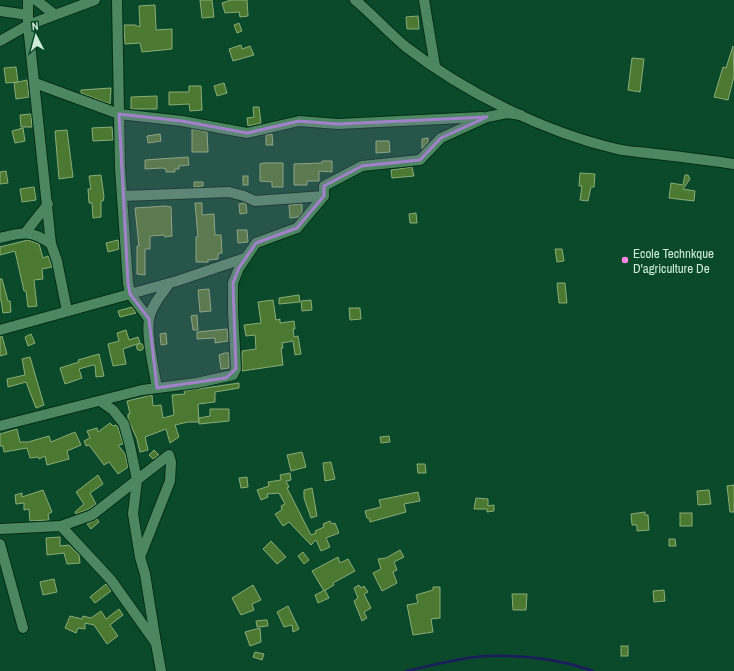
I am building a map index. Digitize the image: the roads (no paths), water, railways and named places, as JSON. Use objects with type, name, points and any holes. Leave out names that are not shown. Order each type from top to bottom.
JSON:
[{"type":"street","points":[[28,0],[28,20],[51,244],[57,260],[67,311]]},
{"type":"street","points":[[36,0],[54,14]]},
{"type":"street","points":[[0,42],[28,20],[54,14],[94,0]]},
{"type":"street","points":[[117,0],[120,168],[130,294],[149,319]]},
{"type":"street","points":[[355,0],[406,46],[435,66],[487,98],[540,124],[583,141],[619,150],[734,164]]},
{"type":"street","points":[[424,0],[435,66]]},
{"type":"street","points":[[0,11],[28,20]]},
{"type":"street","points":[[34,83],[119,114],[182,120],[247,133],[299,121],[338,124],[487,117],[507,113],[521,115]]},
{"type":"street","points":[[0,426],[157,388],[197,383],[233,375],[236,369],[233,284],[244,258],[256,243],[297,228],[324,196],[324,186],[362,166],[420,160],[441,138],[487,117]]},
{"type":"street","points":[[122,196],[228,192],[244,196],[255,201],[324,196]]},
{"type":"street","points":[[25,233],[48,204]]},
{"type":"street","points":[[0,238],[25,233],[35,234],[51,244]]},
{"type":"street","points":[[0,330],[169,284],[244,258]]},
{"type":"street","points":[[157,388],[152,362],[149,319],[153,308],[169,284]]},
{"type":"street","points":[[100,401],[113,410],[124,424],[135,463],[137,480],[133,514],[140,557],[145,574],[161,671]]},
{"type":"street","points":[[0,529],[61,526],[92,515],[169,455],[171,462],[170,481],[140,557]]},
{"type":"street","points":[[61,526],[111,580],[156,643]]},
{"type":"street","points":[[0,544],[23,628]]},
{"type":"waterway","points":[[406,671],[467,658],[487,656],[528,657],[568,663],[593,671]]},
{"type":"place","name":"Ecole Technkque D'agriculture De","points":[[625,260]]}]
